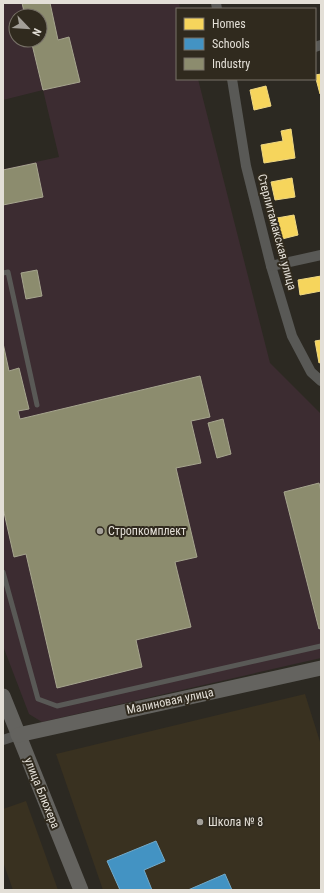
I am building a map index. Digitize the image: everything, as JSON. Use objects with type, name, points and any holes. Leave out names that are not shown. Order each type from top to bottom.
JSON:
[{"type":"street","name":"Стерлитамакская улица","points":[[232,80],[246,166],[271,266],[292,336],[311,372],[321,381]]},
{"type":"street","points":[[271,266],[321,255]]},
{"type":"street","name":"Малиновая улица","points":[[18,735],[321,668]]},
{"type":"street","name":"улица Блюхера","points":[[3,696],[81,890]]},
{"type":"street","points":[[3,740],[18,735]]},
{"type":"lane","points":[[3,273],[8,272],[37,405]]},
{"type":"lane","points":[[3,572],[38,699],[57,706],[321,646]]},
{"type":"shaded area","points":[[3,3],[179,3],[180,8],[176,8],[176,80],[198,80],[270,363],[321,414],[321,658],[42,722],[29,714],[3,646],[3,169],[59,157],[43,90],[3,100]]},
{"type":"shaded area","name":"Школа № 8","points":[[305,694],[321,745],[321,890],[103,890],[56,754]]},
{"type":"shaded area","points":[[26,801],[58,890],[13,890],[3,862],[3,809]]},
{"type":"building: Homes","points":[[321,74],[321,94],[316,79],[316,75]]},
{"type":"building: Homes","points":[[266,86],[271,106],[254,110],[250,90]]},
{"type":"building: Homes","points":[[291,129],[295,158],[264,163],[261,145],[283,141],[281,131]]},
{"type":"building: Homes","points":[[292,178],[295,197],[275,200],[271,182]]},
{"type":"building: Homes","points":[[294,215],[298,235],[282,239],[277,218]]},
{"type":"building: Homes","points":[[321,276],[321,291],[300,295],[298,280]]},
{"type":"building: Homes","points":[[321,340],[321,362],[319,363],[315,341]]},
{"type":"building: Schools","points":[[156,841],[165,861],[144,870],[152,890],[120,890],[107,861]]},
{"type":"building: Schools","points":[[225,874],[232,890],[188,890]]},
{"type":"building: Industry","points":[[22,3],[50,3],[58,40],[69,37],[80,82],[43,90],[33,48],[48,48],[48,8],[23,8]]},
{"type":"building: Industry","points":[[36,163],[43,197],[3,205],[3,170]]},
{"type":"building: Industry","points":[[37,270],[42,296],[26,299],[21,273]]},
{"type":"building: Industry","name":"Стропкомплект","points":[[3,343],[9,371],[19,368],[29,409],[18,411],[20,419],[200,376],[210,417],[191,421],[201,463],[176,468],[197,557],[175,562],[191,627],[136,640],[142,667],[57,688],[26,554],[14,557],[3,508]]},
{"type":"building: Industry","points":[[223,419],[231,454],[217,458],[208,423]]},
{"type":"building: Industry","points":[[319,483],[321,491],[321,628],[319,629],[284,492]]},
{"type":"place","name":"Стропкомплект","points":[[100,531]]},
{"type":"place","name":"Школа № 8","points":[[200,822]]}]
